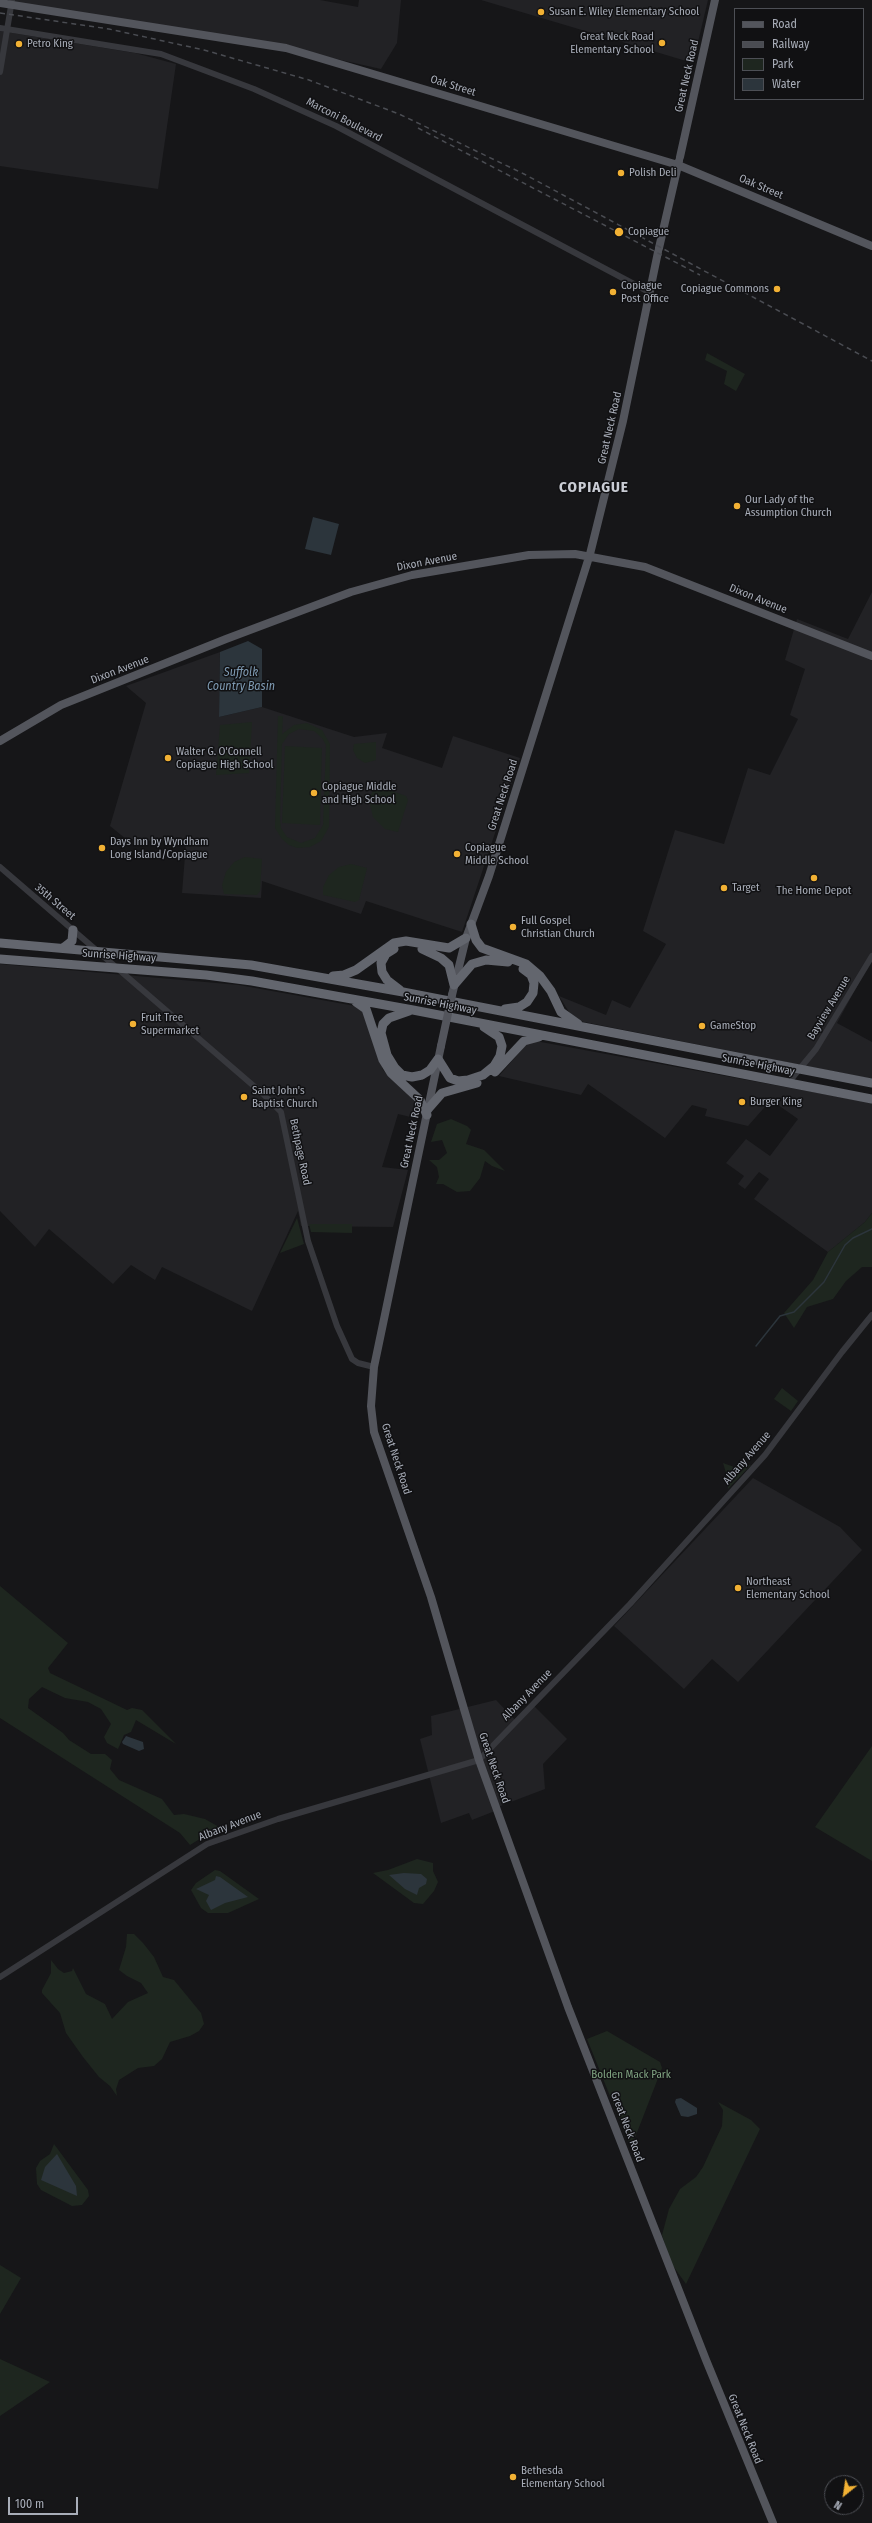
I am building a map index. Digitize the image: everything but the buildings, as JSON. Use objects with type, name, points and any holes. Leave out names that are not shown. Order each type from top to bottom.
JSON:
[{"type":"highway","points":[[471,924],[476,940],[482,948],[526,964],[540,976],[566,1017],[586,1028]]},
{"type":"highway","points":[[63,948],[72,941],[73,930]]},
{"type":"highway","points":[[322,977],[344,975],[356,970],[394,943],[406,941],[449,948],[466,938]]},
{"type":"highway","name":"Sunrise Highway","points":[[0,943],[251,965],[403,992],[872,1083]]},
{"type":"highway","points":[[403,992],[387,980],[382,972],[381,963],[386,954],[395,948],[406,947],[432,952],[449,965],[453,990]]},
{"type":"highway","name":"Sunrise Highway","points":[[0,960],[206,975],[413,1010],[477,1024],[872,1099]]},
{"type":"highway","points":[[453,990],[472,964],[486,960],[502,960],[524,969],[531,975],[534,984],[532,993],[527,1002],[513,1009],[495,1010]]},
{"type":"highway","points":[[349,1000],[366,1009],[383,1060],[401,1084],[420,1100],[427,1112],[442,1093],[485,1080],[497,1071],[524,1040],[549,1037]]},
{"type":"highway","points":[[413,1010],[389,1018],[383,1024],[381,1033],[387,1055],[402,1075],[412,1077],[422,1075],[430,1070],[438,1059],[450,1078],[458,1081],[483,1075],[494,1066],[500,1056],[502,1046],[499,1037],[477,1024]]},
{"type":"main road","name":"Great Neck Road","points":[[715,0],[649,292],[611,474],[589,556],[488,876],[466,938],[453,990],[374,1367],[371,1406],[374,1432],[431,1597],[479,1760],[568,2007],[706,2360],[773,2523]]},
{"type":"main road","name":"Oak Street","points":[[0,2],[11,2],[286,48],[679,160],[872,246]]},
{"type":"main road","name":"Dixon Avenue","points":[[0,741],[61,705],[230,637],[377,583],[514,557],[561,554],[589,556],[653,569],[872,656]]},
{"type":"street","points":[[0,72],[3,29],[9,17],[11,2]]},
{"type":"street","name":"Marconi Boulevard","points":[[3,29],[160,54],[254,90],[336,126],[649,292]]},
{"type":"street","name":"35th Street","points":[[0,867],[98,951]]},
{"type":"street","name":"Bethpage Road","points":[[98,951],[281,1112],[308,1241],[338,1326],[352,1359],[358,1363],[374,1367]]},
{"type":"street","name":"Bayview Avenue","points":[[788,1083],[801,1070],[842,1008],[872,956]]},
{"type":"street","name":"Albany Avenue","points":[[0,1977],[207,1844],[264,1823],[479,1760],[630,1604],[765,1455],[842,1352],[872,1315]]},
{"type":"shaded area","points":[[0,0],[320,0],[358,7],[359,0],[401,0],[397,43],[381,69],[283,47]]},
{"type":"shaded area","name":"Great Neck Road Elementary School","points":[[481,0],[708,0],[693,63]]},
{"type":"shaded area","points":[[0,31],[135,53],[176,64],[158,189],[0,166]]},
{"type":"shaded area","points":[[872,592],[872,959],[837,1023],[872,1042],[872,1079],[574,1020],[559,996],[606,1015],[612,1000],[630,1008],[666,944],[643,931],[675,830],[724,844],[748,768],[770,775],[798,719],[790,715],[805,669],[785,660],[797,619],[848,639]]},
{"type":"shaded area","name":"Copiague Middle and High School","points":[[220,652],[219,717],[262,707],[354,737],[387,733],[382,748],[442,768],[453,736],[520,758],[462,932],[366,901],[361,914],[262,881],[261,898],[182,893],[186,843],[126,839],[110,826],[146,703],[126,686]]},
{"type":"shaded area","points":[[0,964],[239,985],[355,1006],[364,1012],[383,1070],[417,1104],[419,1119],[398,1114],[382,1167],[408,1170],[393,1227],[301,1226],[298,1211],[252,1311],[162,1267],[155,1280],[131,1265],[113,1284],[49,1229],[35,1247],[0,1211]]},
{"type":"shaded area","points":[[530,1040],[872,1103],[872,1213],[865,1222],[828,1252],[754,1199],[769,1179],[759,1172],[745,1189],[738,1184],[744,1176],[726,1163],[746,1139],[770,1156],[798,1119],[771,1100],[748,1126],[705,1116],[707,1109],[692,1105],[665,1138],[588,1084],[581,1095],[499,1076]]},
{"type":"shaded area","name":"Northeast Elementary School","points":[[753,1478],[840,1527],[862,1550],[738,1682],[712,1659],[684,1689],[614,1626]]},
{"type":"shaded area","points":[[496,1700],[517,1722],[533,1705],[567,1739],[543,1764],[545,1789],[495,1808],[495,1811],[472,1820],[469,1813],[441,1823],[420,1739],[432,1735],[431,1716]]},
{"type":"green space","points":[[707,353],[745,374],[736,391],[724,384],[727,371],[705,360]]},
{"type":"green space","points":[[278,716],[283,716],[282,734],[294,725],[307,723],[322,730],[330,744],[329,827],[321,841],[310,847],[297,848],[289,845],[282,839],[275,828]],"holes":[[[299,729],[314,731],[322,738],[326,745],[323,825],[315,838],[301,843],[287,837],[281,828],[282,744],[289,734]]]},
{"type":"green space","points":[[252,722],[249,773],[216,775],[220,725]]},
{"type":"green space","points":[[376,742],[376,760],[365,763],[357,758],[353,750],[354,744]]},
{"type":"green space","points":[[285,746],[322,748],[320,825],[282,823]]},
{"type":"green space","points":[[375,785],[406,796],[408,800],[398,832],[385,829],[373,817],[369,800]]},
{"type":"green space","points":[[245,857],[262,859],[260,891],[257,895],[224,894],[222,885],[226,872],[234,862]]},
{"type":"green space","points":[[351,864],[367,868],[359,900],[355,902],[323,895],[323,887],[329,875],[339,867]]},
{"type":"green space","points":[[451,1119],[467,1126],[471,1130],[466,1144],[484,1150],[505,1171],[492,1166],[485,1161],[480,1178],[470,1191],[457,1192],[443,1184],[436,1184],[439,1177],[437,1167],[429,1160],[439,1160],[447,1153],[442,1140],[431,1142],[437,1124]]},
{"type":"green space","points":[[872,1213],[872,1267],[862,1267],[846,1281],[833,1299],[807,1307],[794,1328],[784,1313],[813,1280],[828,1252],[865,1222]]},
{"type":"green space","points":[[297,1218],[304,1244],[280,1253]]},
{"type":"green space","points":[[309,1224],[352,1224],[352,1233],[311,1232]]},
{"type":"green space","points":[[782,1388],[798,1401],[791,1411],[774,1399]]},
{"type":"green space","points":[[723,1463],[734,1467],[751,1465],[728,1489],[727,1476]]},
{"type":"green space","points":[[0,1586],[68,1643],[48,1668],[50,1673],[127,1710],[132,1708],[142,1710],[176,1744],[136,1720],[131,1732],[124,1735],[118,1749],[107,1743],[104,1737],[111,1724],[101,1709],[88,1702],[65,1698],[42,1687],[29,1699],[28,1708],[63,1733],[69,1740],[91,1754],[105,1754],[112,1760],[110,1769],[119,1780],[162,1799],[174,1815],[184,1814],[205,1819],[219,1827],[190,1845],[180,1833],[0,1718]]},
{"type":"green space","points":[[872,1746],[872,1861],[815,1827]]},
{"type":"green space","points":[[417,1859],[433,1863],[433,1871],[438,1882],[434,1891],[423,1904],[414,1903],[373,1873],[388,1870]]},
{"type":"green space","points":[[215,1870],[220,1871],[259,1899],[228,1913],[208,1913],[201,1908],[191,1890],[196,1883]]},
{"type":"green space","points":[[127,1934],[134,1934],[143,1943],[154,1957],[163,1977],[174,1980],[201,2013],[204,2024],[199,2031],[190,2036],[170,2042],[162,2059],[154,2066],[138,2068],[119,2080],[116,2089],[117,2096],[110,2086],[99,2077],[66,2033],[60,2013],[42,1993],[42,1990],[51,1973],[51,1960],[58,1969],[64,1973],[72,1971],[73,1968],[86,1994],[105,2004],[112,2019],[128,2002],[148,1993],[141,1983],[119,1970],[126,1947]]},
{"type":"green space","name":"Bolden Mack Park","points":[[607,2031],[660,2062],[662,2068],[631,2148],[587,2039]]},
{"type":"green space","points":[[718,2102],[751,2120],[760,2129],[686,2284],[671,2263],[662,2235],[669,2209],[680,2189],[696,2177],[703,2167],[722,2126],[723,2110]]},
{"type":"green space","points":[[54,2144],[88,2190],[89,2196],[82,2205],[72,2206],[41,2190],[37,2184],[36,2168],[40,2161],[50,2154]]},
{"type":"green space","points":[[0,2265],[21,2278],[0,2314]]},
{"type":"green space","points":[[0,2359],[50,2382],[0,2416]]},
{"type":"water","points":[[313,517],[339,524],[331,555],[305,549]]},
{"type":"water","name":"Suffolk Country Basin","points":[[248,641],[262,649],[262,707],[219,717],[220,652]]},
{"type":"water","points":[[126,1736],[143,1742],[144,1749],[139,1751],[123,1744],[122,1742]]},
{"type":"water","points":[[404,1873],[421,1874],[427,1879],[426,1884],[419,1888],[417,1895],[405,1889],[389,1875]]},
{"type":"water","points":[[216,1876],[220,1877],[248,1897],[225,1903],[211,1910],[206,1901],[209,1895],[196,1889],[215,1880]]},
{"type":"water","points":[[681,2098],[697,2108],[697,2114],[688,2117],[681,2116],[675,2102],[676,2099]]},
{"type":"water","points":[[57,2154],[76,2186],[77,2196],[41,2180],[45,2167]]},
{"type":"waterway","points":[[756,1346],[780,1316],[794,1312],[824,1282],[845,1245],[853,1238],[872,1229]]},
{"type":"railway","points":[[0,13],[109,29],[204,50],[309,80],[399,114],[524,174],[872,361]]},
{"type":"railway","points":[[418,128],[700,275]]},
{"type":"place","name":"Susan E. Wiley Elementary School","points":[[541,12]]},
{"type":"place","name":"Great Neck Road Elementary School","points":[[662,43]]},
{"type":"place","name":"Petro King","points":[[19,44]]},
{"type":"place","name":"Polish Deli","points":[[621,173]]},
{"type":"place","name":"Copiague","points":[[619,232]]},
{"type":"place","name":"Copiague Commons","points":[[777,289]]},
{"type":"place","name":"Copiague Post Office","points":[[613,292]]},
{"type":"place","name":"Our Lady of the Assumption Church","points":[[737,506]]},
{"type":"place","name":"Walter G. O'Connell Copiague High School","points":[[168,758]]},
{"type":"place","name":"Copiague Middle and High School","points":[[314,793]]},
{"type":"place","name":"Days Inn by Wyndham Long Island/Copiague","points":[[102,848]]},
{"type":"place","name":"Copiague Middle School","points":[[457,854]]},
{"type":"place","name":"The Home Depot","points":[[814,878]]},
{"type":"place","name":"Target","points":[[724,888]]},
{"type":"place","name":"Full Gospel Christian Church","points":[[513,927]]},
{"type":"place","name":"Fruit Tree Supermarket","points":[[133,1024]]},
{"type":"place","name":"GameStop","points":[[702,1026]]},
{"type":"place","name":"Saint John's Baptist Church","points":[[244,1097]]},
{"type":"place","name":"Burger King","points":[[742,1102]]},
{"type":"place","name":"Northeast Elementary School","points":[[738,1588]]},
{"type":"place","name":"Bethesda Elementary School","points":[[513,2477]]},
{"type":"district","name":"COPIAGUE","points":[[594,488]]}]
